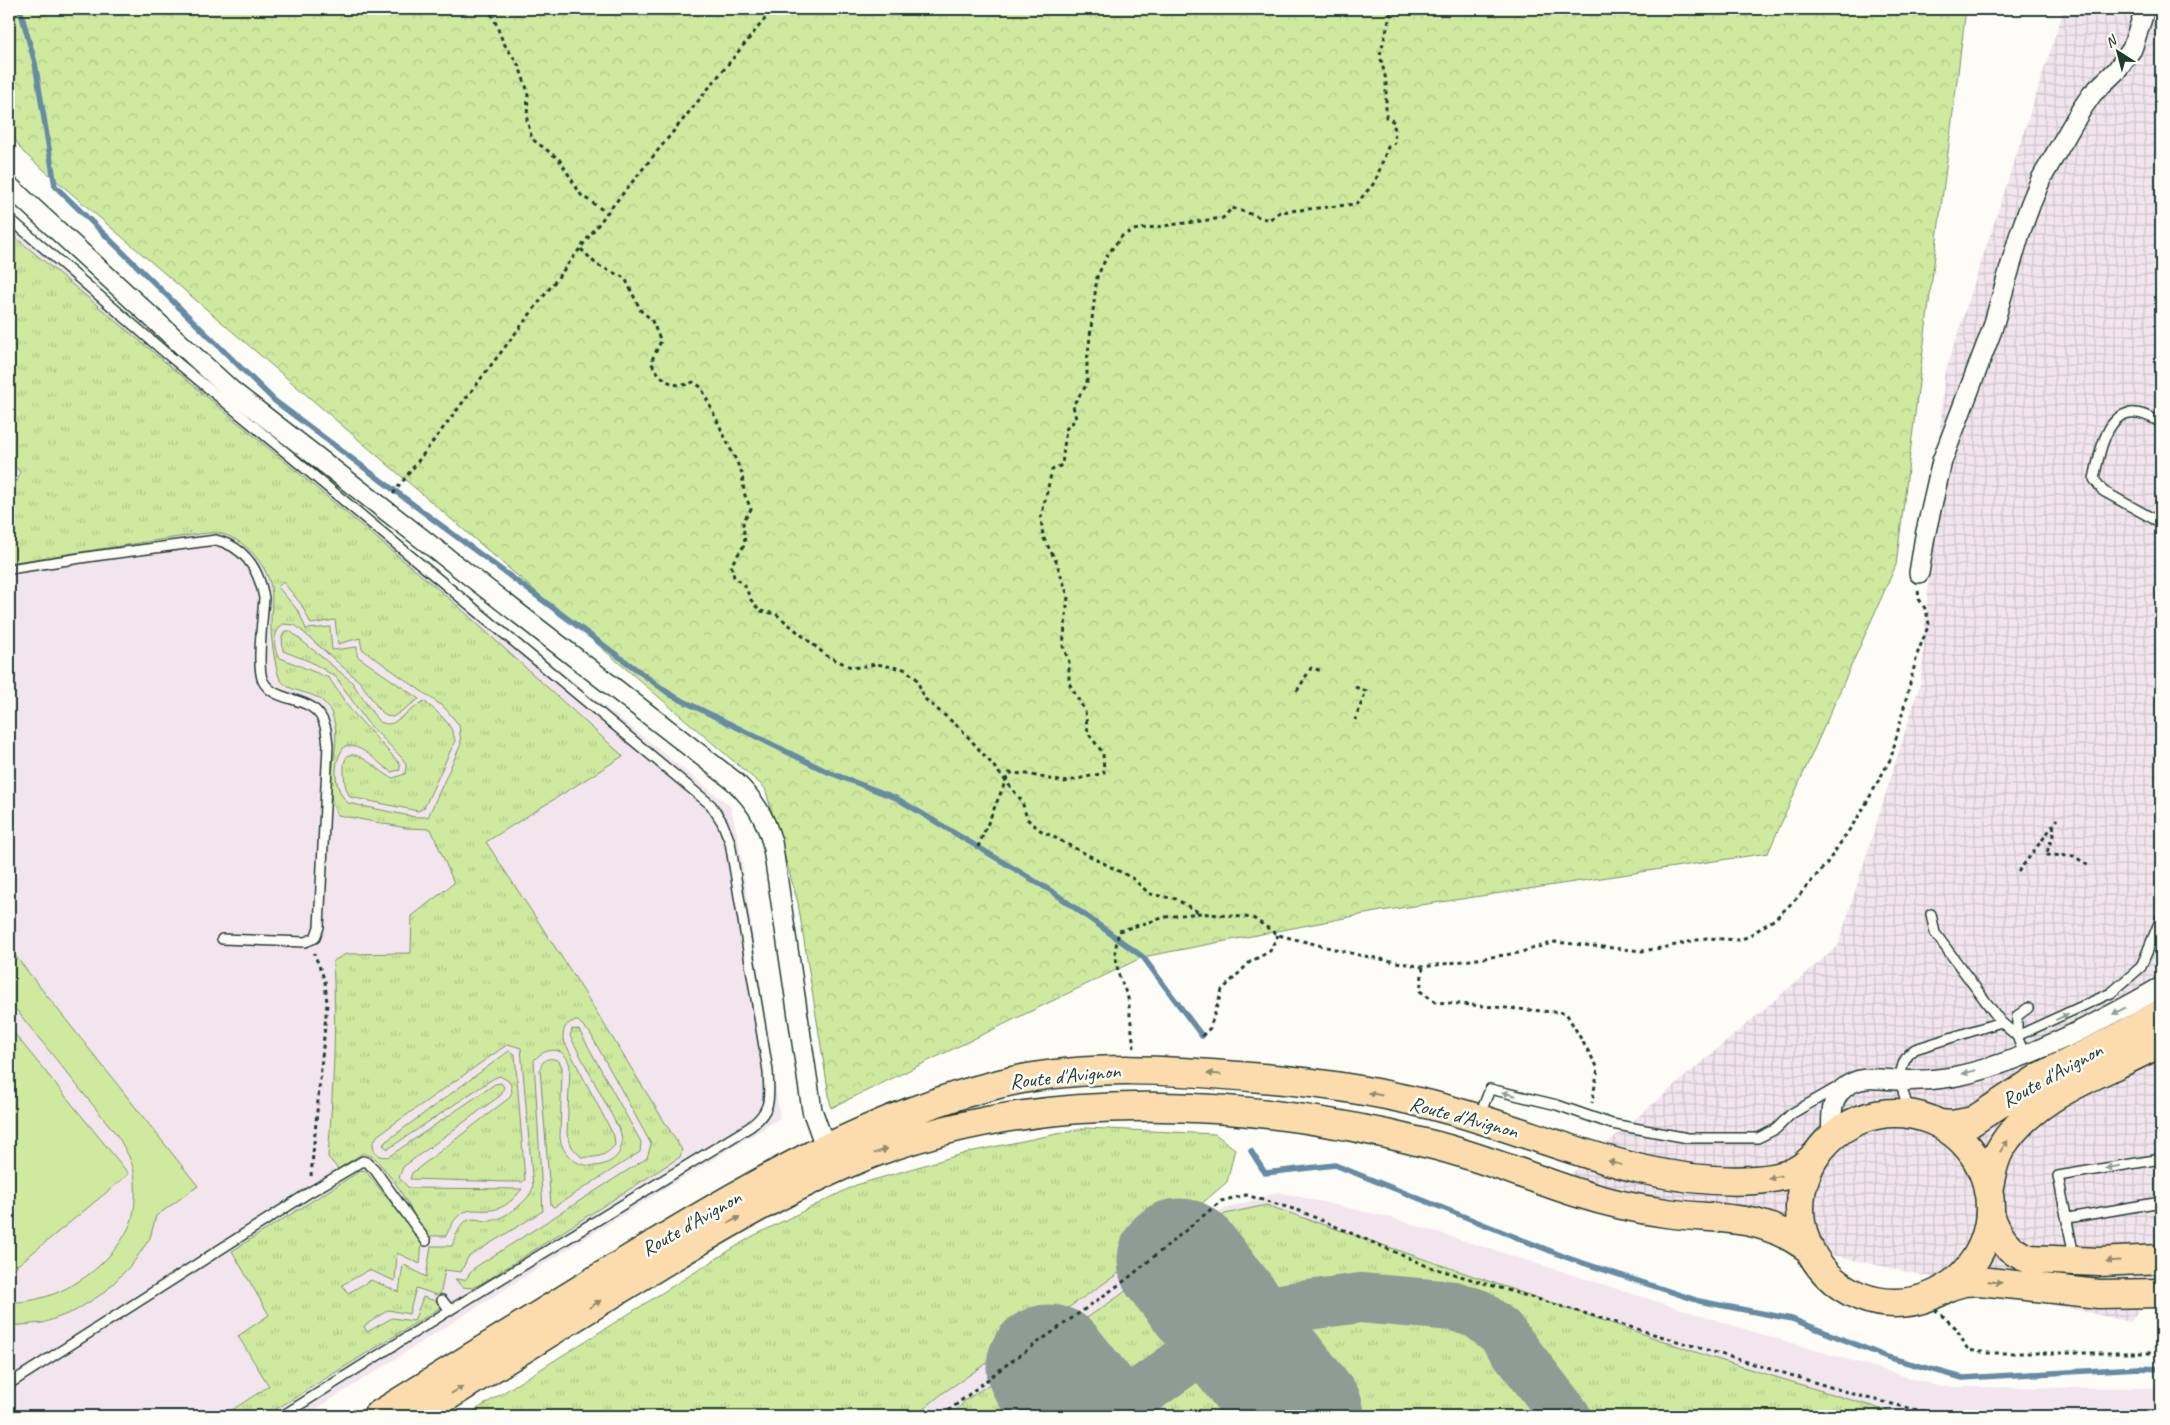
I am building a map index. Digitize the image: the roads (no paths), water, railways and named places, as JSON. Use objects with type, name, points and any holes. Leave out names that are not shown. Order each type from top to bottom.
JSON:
[{"type":"main road","name":"Route d'Avignon","points":[[378,1416],[706,1212],[826,1148],[955,1096],[1001,1083],[1096,1070],[1136,1069],[1259,1077],[1334,1086],[1452,1111],[1620,1165],[1688,1178],[1715,1181],[1763,1180],[1798,1170],[1824,1146],[1858,1121],[1884,1114],[1910,1114],[1938,1124],[1952,1125],[1973,1121],[2042,1076],[2161,1014]]},
{"type":"main road","name":"Route d'Avignon","points":[[1947,1287],[1967,1270],[1981,1248],[1987,1232],[1993,1166],[2001,1148],[2011,1135],[2034,1112],[2059,1094],[2161,1042]]},
{"type":"main road","name":"Route d'Avignon","points":[[416,1416],[730,1222],[812,1180],[878,1152],[935,1133],[987,1121],[1048,1112],[1162,1107],[1275,1116],[1334,1125],[1449,1149],[1580,1193],[1637,1208],[1667,1213],[1745,1220],[1774,1229],[1808,1248]]},
{"type":"main road","points":[[1938,1124],[1956,1136],[1971,1152],[1982,1170],[1999,1237],[2020,1256],[2047,1260],[2099,1262],[2161,1259]]},
{"type":"main road","points":[[1824,1146],[1805,1176],[1800,1200],[1801,1225],[1808,1248],[1823,1271],[1844,1289],[1869,1300],[1896,1304],[1923,1299],[1947,1287],[1964,1282],[1980,1281],[2086,1293],[2161,1294]]},
{"type":"street","points":[[1919,573],[1925,536],[1942,461],[1992,330],[2020,233],[2031,203],[2042,179],[2081,110],[2092,94],[2116,71],[2132,49],[2145,9]]},
{"type":"street","points":[[9,186],[232,391],[734,780],[752,798],[766,821],[772,842],[812,1110],[826,1148]]},
{"type":"street","points":[[1824,1146],[1834,1101],[1843,1089],[1857,1080],[1951,1077],[2024,1054],[2095,1023],[2161,987]]},
{"type":"lane","points":[[9,218],[175,360],[711,804],[722,822],[730,842],[768,1071],[769,1094],[767,1110],[761,1119],[450,1310],[282,1416]]},
{"type":"lane","points":[[2161,423],[2136,412],[2123,414],[2102,444],[2094,479],[2103,491],[2161,523]]},
{"type":"lane","points":[[9,569],[216,540],[234,546],[254,567],[262,586],[264,598],[260,669],[263,681],[269,689],[280,695],[304,702],[314,708],[325,726],[328,745],[319,927],[315,938],[304,942],[222,939]]},
{"type":"lane","points":[[1931,914],[1935,933],[2001,1022],[2017,1036]]},
{"type":"lane","points":[[2017,1036],[2111,994],[2141,967],[2161,918]]},
{"type":"lane","points":[[2024,1054],[2017,1036],[2017,1016],[2028,1008]]},
{"type":"lane","points":[[1910,1114],[1902,1093],[1901,1080],[1904,1061],[1909,1054],[1915,1050],[2001,1022]]},
{"type":"lane","points":[[1478,1119],[1490,1089],[1557,1105],[1612,1124],[1688,1138],[1758,1138],[1776,1129],[1792,1114],[1829,1092],[1857,1080]]},
{"type":"lane","points":[[2047,1260],[2071,1249],[2072,1246],[2068,1218],[2058,1176],[2161,1159]]},
{"type":"lane","points":[[9,1384],[357,1163],[368,1162],[426,1240]]},
{"type":"lane","points":[[2068,1218],[2161,1202]]},
{"type":"lane","points":[[442,1300],[450,1310]]},
{"type":"waterway","points":[[20,9],[35,63],[55,186],[275,401],[671,695],[828,772],[896,798],[1053,892],[1143,957],[1202,1036]]},
{"type":"waterway","points":[[1251,1151],[1265,1173],[1335,1165],[1568,1258],[1699,1301],[1792,1319],[1887,1357],[1963,1378],[2138,1368],[2161,1369]]}]
